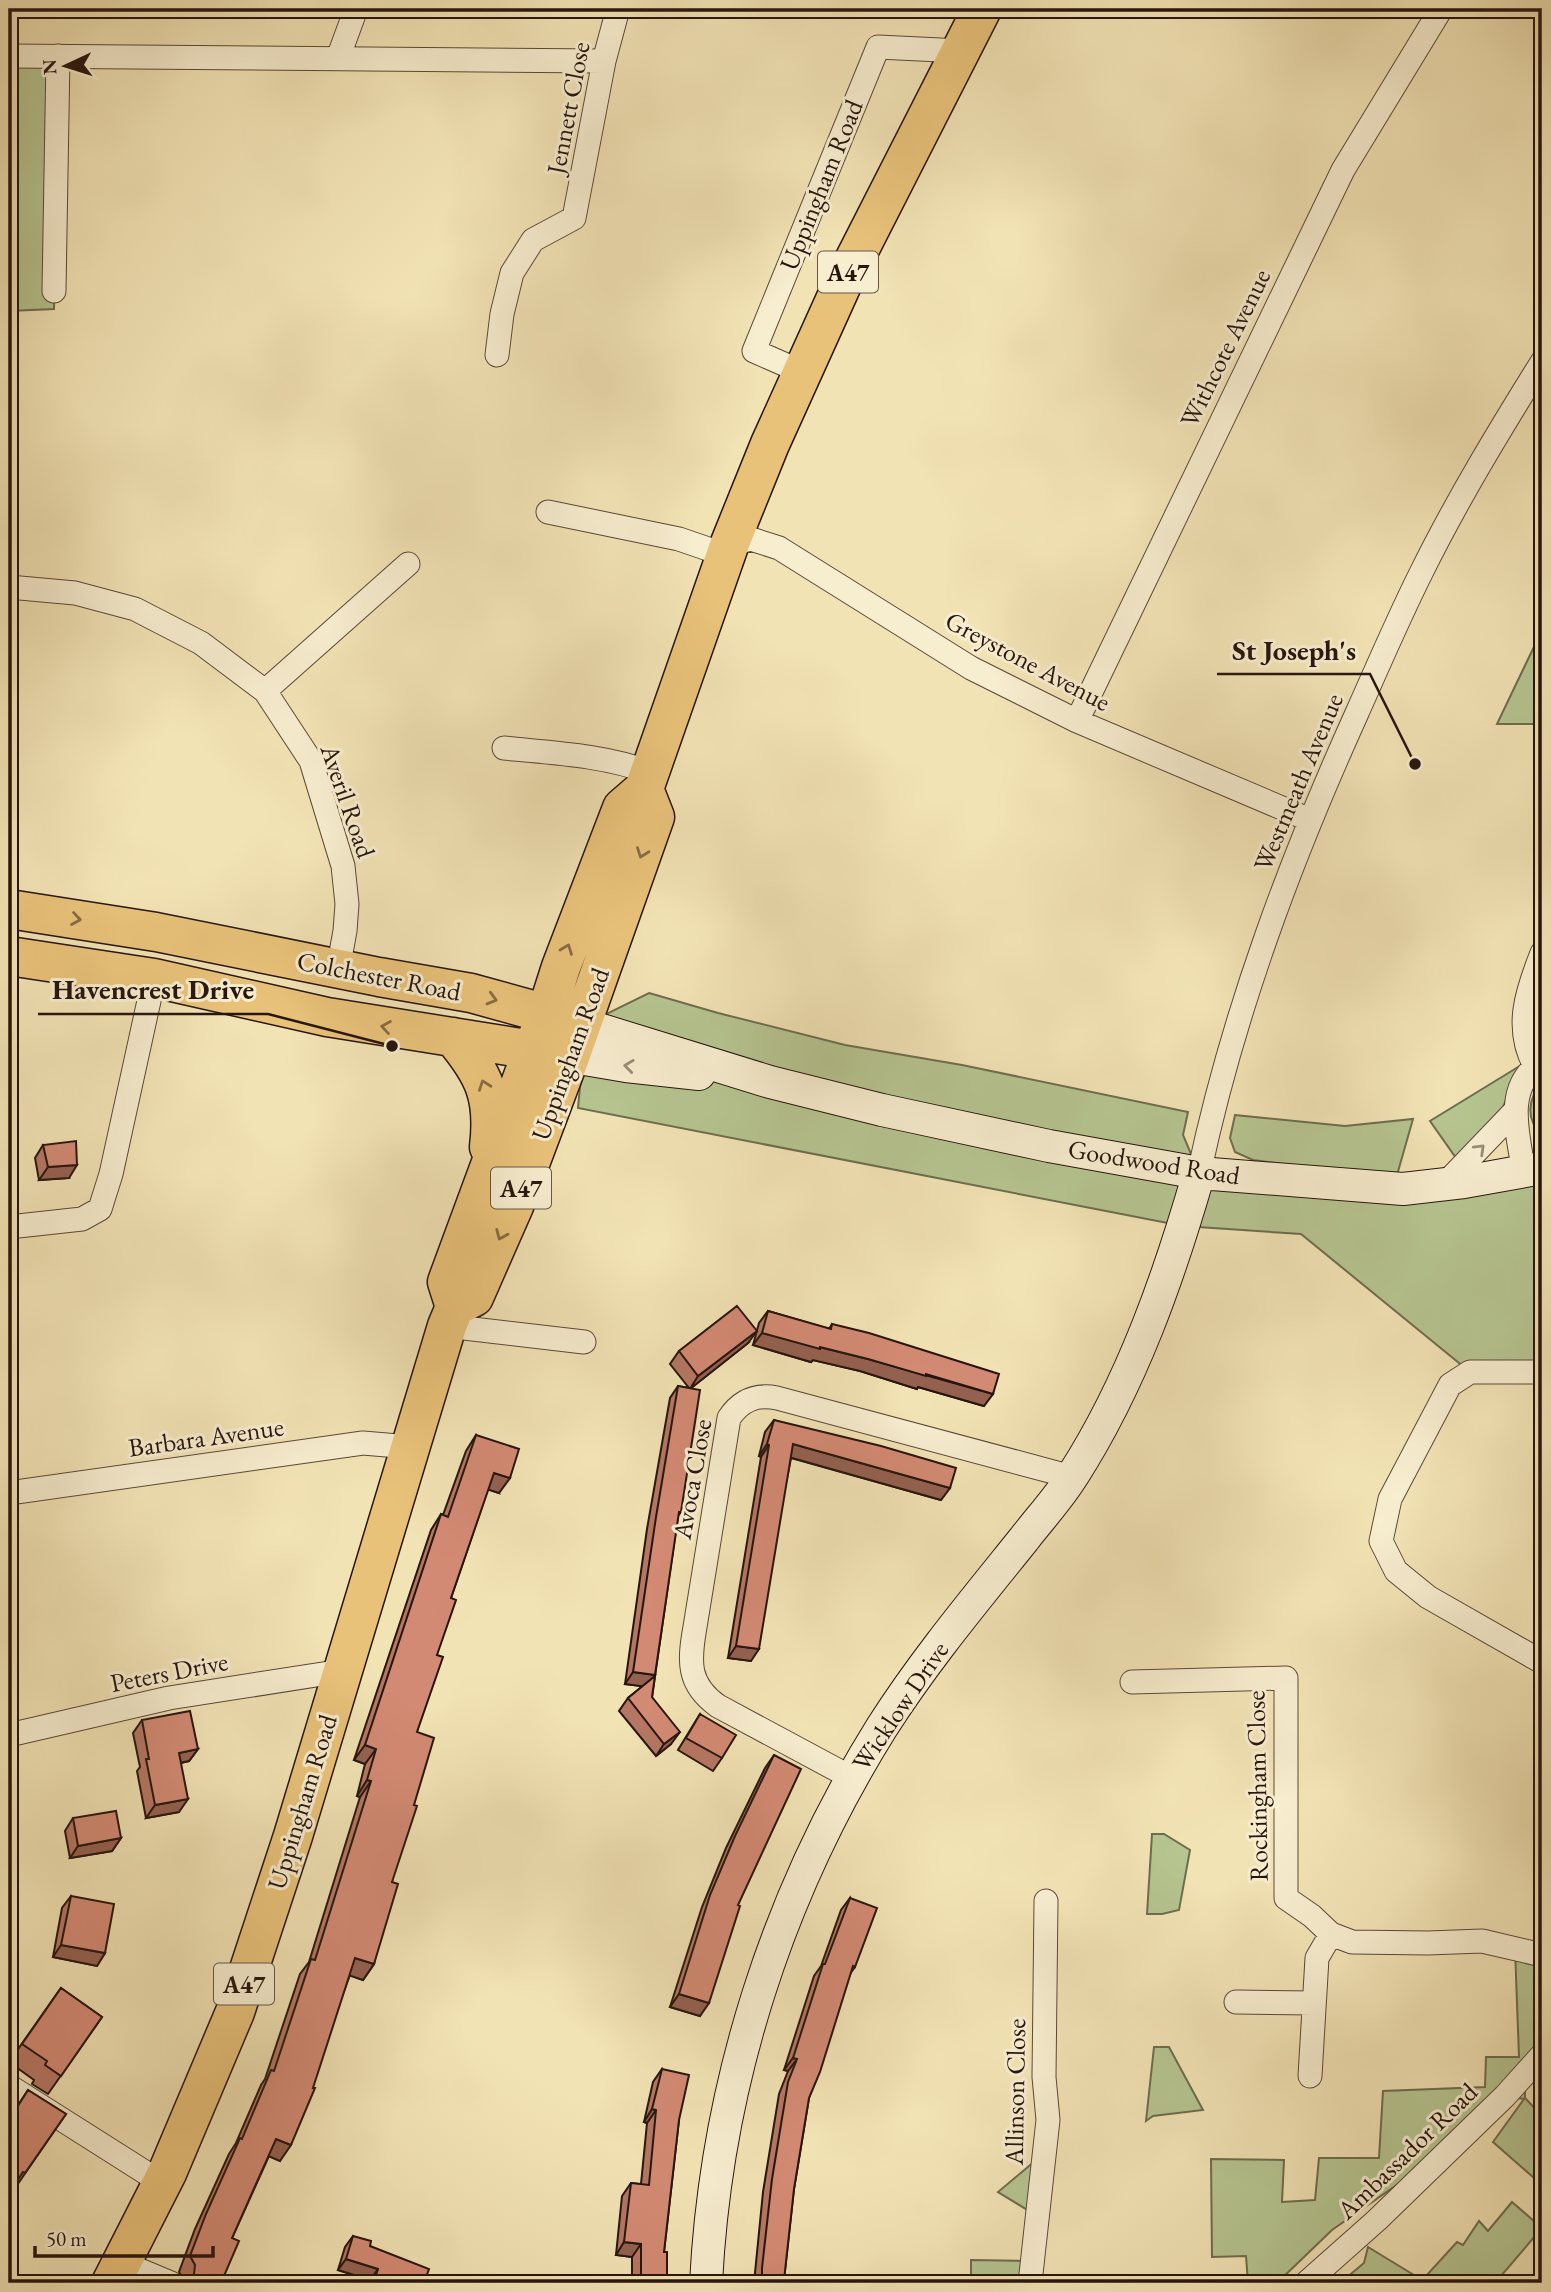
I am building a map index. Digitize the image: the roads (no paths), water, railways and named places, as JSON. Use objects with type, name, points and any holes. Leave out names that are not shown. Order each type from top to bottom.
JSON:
[{"type":"highway","name":"A47","points":[[647,781],[730,543],[802,372],[845,278],[982,9]]},
{"type":"highway","name":"Uppingham Road","points":[[451,1316],[474,1297],[514,1206],[566,1032],[655,817],[647,781]]},
{"type":"highway","name":"Colchester Road","points":[[9,909],[156,932],[471,993],[566,1032]]},
{"type":"highway","name":"Colchester Road","points":[[9,956],[154,978],[327,1017],[533,1050]]},
{"type":"highway","name":"Uppingham Road","points":[[117,2273],[162,2183],[235,2012],[293,1836],[451,1316],[447,1282],[533,1050],[566,1032]]},
{"type":"highway","points":[[453,1037],[471,1058],[487,1089],[490,1139],[485,1177]]},
{"type":"street","points":[[338,58],[356,9]]},
{"type":"street","name":"Jennett Close","points":[[497,355],[502,314],[512,274],[533,240],[575,218],[604,61],[618,9]]},
{"type":"street","name":"Withcote Avenue","points":[[1077,721],[1343,170],[1441,9]]},
{"type":"street","name":"Uppingham Road","points":[[802,372],[754,351],[878,47],[961,51]]},
{"type":"street","points":[[9,56],[604,61]]},
{"type":"street","points":[[54,291],[58,56]]},
{"type":"street","name":"Westmeath Avenue","points":[[1199,1173],[1213,1107],[1255,964],[1310,820],[1421,573],[1481,460],[1542,362]]},
{"type":"street","name":"Greystone Avenue","points":[[548,512],[679,539],[711,550],[751,539],[788,552],[971,668],[1077,721],[1310,820]]},
{"type":"street","points":[[265,691],[408,564]]},
{"type":"street","name":"Averil Road","points":[[9,587],[75,593],[135,609],[201,643],[265,691],[311,761],[343,866],[346,917],[338,969]]},
{"type":"street","points":[[504,748],[592,757],[626,764],[647,781]]},
{"type":"street","points":[[1533,1170],[1515,1111],[1523,1082],[1539,1064],[1528,1053],[1523,1028],[1525,1005],[1542,953]]},
{"type":"street","points":[[9,1227],[82,1219],[100,1209],[111,1174],[154,978]]},
{"type":"street","name":"Goodwood Road","points":[[566,1032],[882,1110],[1199,1173],[1403,1189],[1533,1170]]},
{"type":"street","points":[[1444,1185],[1515,1111]]},
{"type":"street","name":"Wicklow Drive","points":[[706,2283],[722,2137],[748,2026],[785,1918],[816,1847],[883,1726],[918,1675],[1072,1477],[1106,1418],[1135,1358],[1179,1239],[1199,1173]]},
{"type":"street","points":[[451,1316],[584,1342]]},
{"type":"street","points":[[1542,1372],[1470,1372],[1450,1385],[1390,1499],[1381,1541],[1396,1571],[1428,1597],[1542,1662]]},
{"type":"street","name":"Avoca Close","points":[[852,1778],[718,1706],[701,1691],[692,1672],[691,1650],[705,1562],[729,1418],[735,1409],[753,1397],[766,1395],[1072,1477]]},
{"type":"street","name":"Barbara Avenue","points":[[9,1493],[363,1443],[410,1447]]},
{"type":"street","name":"Peters Drive","points":[[9,1735],[169,1698],[342,1671]]},
{"type":"street","name":"Rockingham Close","points":[[1132,1682],[1286,1678],[1286,1898],[1312,1916],[1331,1934],[1352,1942],[1482,1941],[1542,1955]]},
{"type":"street","name":"Allinson Close","points":[[1030,2283],[1048,2120],[1044,2077],[1046,1901]]},
{"type":"street","points":[[1310,2076],[1317,1958],[1331,1934]]},
{"type":"street","points":[[1237,2002],[1314,2003]]},
{"type":"street","name":"Ambassador Road","points":[[1306,2283],[1377,2220],[1505,2096],[1542,2055]]},
{"type":"street","points":[[9,2086],[162,2183]]},
{"type":"street","points":[[117,2273],[170,2283]]},
{"type":"place","name":"St Joseph's","points":[[1415,764]]},
{"type":"place","name":"Havencrest Drive","points":[[392,1046]]}]
